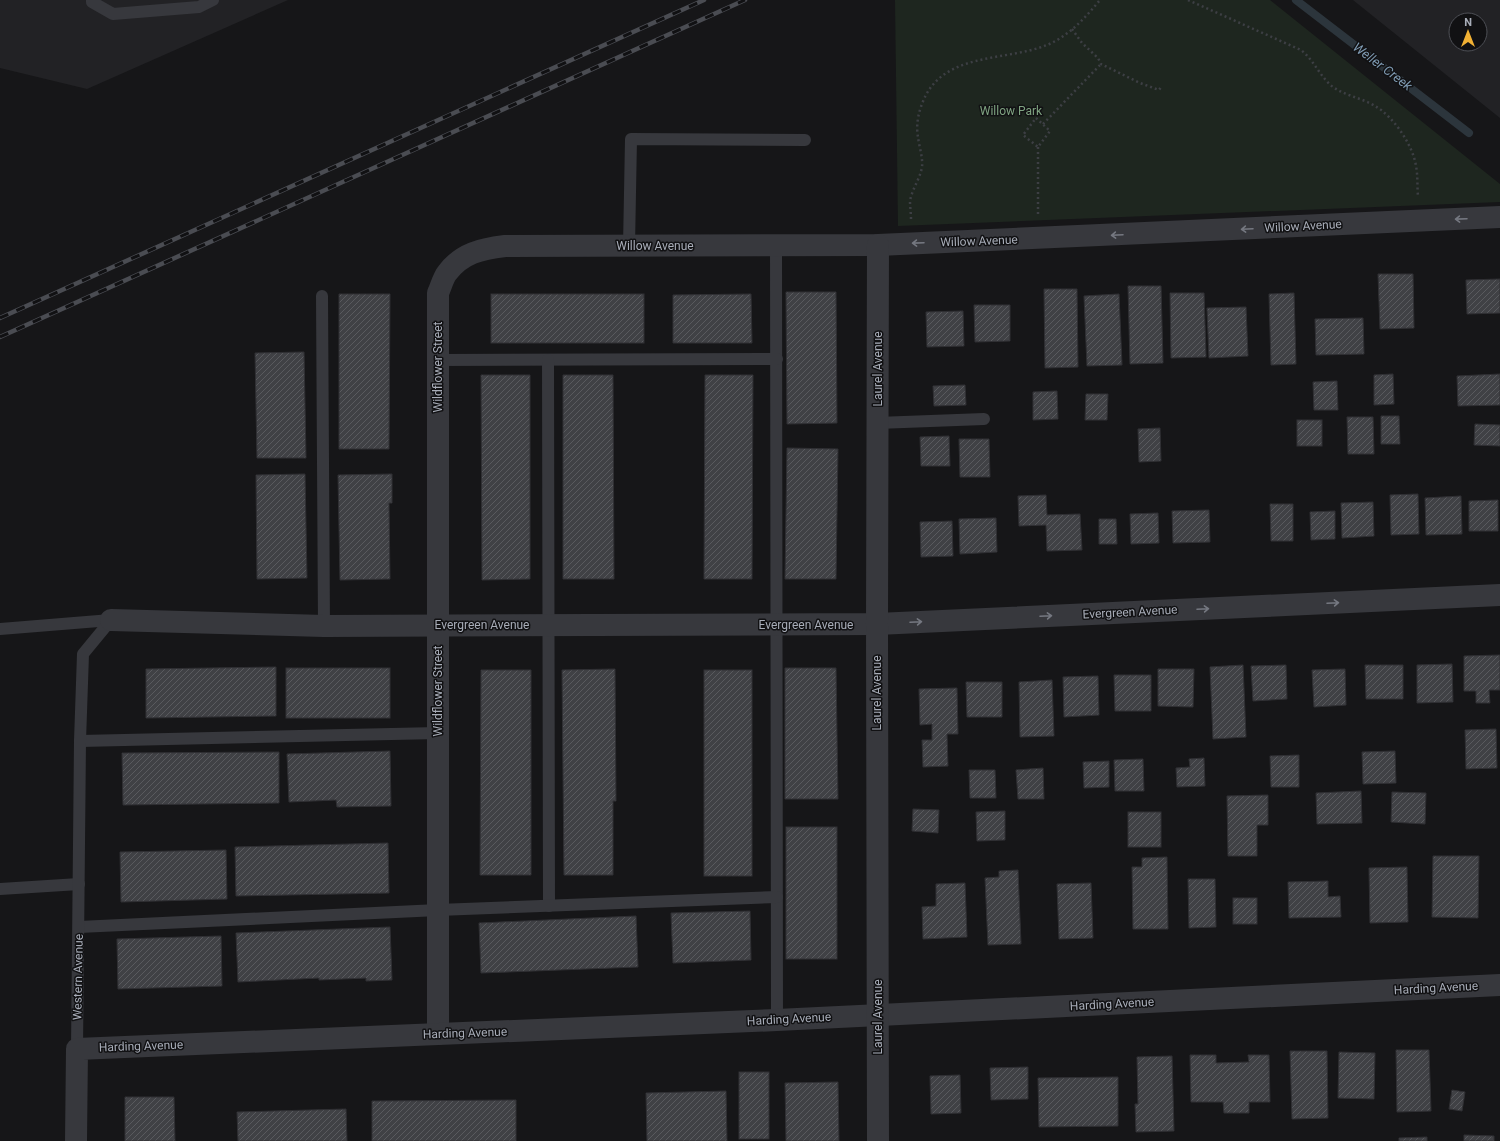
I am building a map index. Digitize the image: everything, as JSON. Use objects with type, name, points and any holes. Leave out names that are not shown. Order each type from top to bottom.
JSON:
[{"type":"street","name":"Willow Avenue","points":[[460,260],[482,249],[505,246],[878,245],[1500,218]]},
{"type":"street","name":"Laurel Avenue","points":[[878,245],[878,1141]]},
{"type":"street","name":"Wildflower Street","points":[[438,1034],[438,293],[446,274],[460,260]]},
{"type":"street","name":"Evergreen Avenue","points":[[112,620],[324,626],[877,624],[1500,595]]},
{"type":"street","name":"Harding Avenue","points":[[77,1049],[777,1020],[1500,985]]},
{"type":"street","name":"Western Avenue","points":[[76,1141],[77,1049]]},
{"type":"lane","points":[[92,0],[92,2],[113,14],[199,7],[213,0]]},
{"type":"lane","points":[[629,246],[631,139],[805,140]]},
{"type":"lane","points":[[776,245],[777,1020]]},
{"type":"lane","points":[[322,296],[324,626]]},
{"type":"lane","points":[[438,360],[777,359]]},
{"type":"lane","points":[[548,360],[549,906]]},
{"type":"lane","points":[[878,423],[984,419]]},
{"type":"lane","points":[[0,629],[112,620]]},
{"type":"lane","name":"Western Avenue","points":[[77,1049],[80,741],[83,654],[112,620]]},
{"type":"lane","points":[[80,741],[438,733]]},
{"type":"lane","points":[[0,889],[79,884]]},
{"type":"lane","points":[[78,927],[438,910],[777,897]]},
{"type":"path","points":[[911,244],[910,201],[922,165],[917,135],[918,117],[922,103],[929,89],[940,77],[955,68],[970,62],[1046,45],[1063,36],[1086,18],[1100,0]]},
{"type":"path","points":[[1188,0],[1301,50],[1309,56],[1321,74],[1332,86],[1346,94],[1377,106],[1403,135],[1412,151],[1416,165],[1418,221]]},
{"type":"path","points":[[1072,29],[1082,43],[1098,58],[1101,64],[1140,83],[1159,90],[1162,86]]},
{"type":"path","points":[[1043,124],[1101,64]]},
{"type":"path","points":[[1038,147],[1023,135],[1036,118],[1050,131],[1038,147],[1038,238]]},
{"type":"shaded area","points":[[0,0],[288,0],[87,89],[0,68]]},
{"type":"shaded area","points":[[1353,0],[1500,0],[1500,118]]},
{"type":"green space","name":"Willow Park","points":[[895,0],[1270,0],[1500,184],[1500,202],[898,226]]},
{"type":"building","points":[[1378,274],[1413,274],[1414,328],[1380,329]]},
{"type":"building","points":[[1500,279],[1500,313],[1467,314],[1466,280]]},
{"type":"building","points":[[1128,286],[1161,286],[1163,363],[1130,364]]},
{"type":"building","points":[[1044,289],[1077,289],[1078,367],[1045,368]]},
{"type":"building","points":[[786,292],[836,292],[837,423],[787,424]]},
{"type":"building","points":[[1170,293],[1204,293],[1206,357],[1171,358]]},
{"type":"building","points":[[1294,293],[1296,364],[1271,365],[1269,294]]},
{"type":"building","points":[[339,294],[390,294],[389,449],[339,449]]},
{"type":"building","points":[[491,294],[644,294],[644,343],[491,343]]},
{"type":"building","points":[[751,294],[752,343],[673,343],[673,295]]},
{"type":"building","points":[[1119,294],[1122,365],[1087,366],[1084,296]]},
{"type":"building","points":[[974,305],[1010,305],[1010,341],[975,342]]},
{"type":"building","points":[[1246,307],[1248,356],[1209,358],[1207,308]]},
{"type":"building","points":[[963,311],[964,346],[927,347],[926,312]]},
{"type":"building","points":[[1363,318],[1364,354],[1316,355],[1315,319]]},
{"type":"building","points":[[304,352],[306,458],[257,458],[255,353]]},
{"type":"building","points":[[1393,374],[1394,404],[1374,405],[1374,375]]},
{"type":"building","points":[[1500,374],[1500,405],[1458,406],[1457,376]]},
{"type":"building","points":[[481,375],[530,375],[530,579],[482,580]]},
{"type":"building","points":[[563,375],[613,375],[614,579],[563,579]]},
{"type":"building","points":[[705,375],[753,375],[752,579],[704,579]]},
{"type":"building","points":[[1337,381],[1338,410],[1314,410],[1313,382]]},
{"type":"building","points":[[965,385],[966,405],[934,406],[933,386]]},
{"type":"building","points":[[1057,391],[1058,419],[1033,420],[1033,392]]},
{"type":"building","points":[[1086,394],[1108,394],[1107,420],[1085,420]]},
{"type":"building","points":[[1381,416],[1399,416],[1400,444],[1381,444]]},
{"type":"building","points":[[1347,417],[1373,417],[1374,454],[1348,454]]},
{"type":"building","points":[[1297,420],[1322,420],[1322,446],[1297,446]]},
{"type":"building","points":[[1475,424],[1500,425],[1500,446],[1474,445]]},
{"type":"building","points":[[1160,428],[1161,461],[1139,462],[1138,429]]},
{"type":"building","points":[[949,436],[950,466],[921,466],[920,437]]},
{"type":"building","points":[[959,439],[989,439],[990,477],[960,477]]},
{"type":"building","points":[[787,448],[838,449],[836,579],[785,579]]},
{"type":"building","points":[[305,474],[307,578],[257,579],[256,475]]},
{"type":"building","points":[[392,474],[392,503],[389,503],[390,579],[340,580],[338,475]]},
{"type":"building","points":[[1418,494],[1419,534],[1391,535],[1390,495]]},
{"type":"building","points":[[1046,495],[1047,515],[1080,514],[1082,550],[1047,551],[1046,525],[1019,526],[1018,496]]},
{"type":"building","points":[[1461,496],[1462,534],[1426,535],[1425,498]]},
{"type":"building","points":[[1498,500],[1498,531],[1469,531],[1469,501]]},
{"type":"building","points":[[1373,502],[1374,536],[1342,538],[1341,503]]},
{"type":"building","points":[[1270,504],[1293,504],[1293,541],[1271,541]]},
{"type":"building","points":[[1209,510],[1210,542],[1173,543],[1172,511]]},
{"type":"building","points":[[1335,511],[1335,539],[1311,540],[1310,512]]},
{"type":"building","points":[[1158,513],[1159,543],[1131,544],[1130,514]]},
{"type":"building","points":[[996,518],[997,552],[960,554],[959,519]]},
{"type":"building","points":[[1099,519],[1116,519],[1117,544],[1099,544]]},
{"type":"building","points":[[952,521],[953,556],[921,557],[920,522]]},
{"type":"building","points":[[1500,655],[1500,690],[1489,690],[1490,703],[1476,703],[1476,691],[1464,691],[1464,656]]},
{"type":"building","points":[[1452,664],[1453,702],[1417,703],[1417,665]]},
{"type":"building","points":[[1243,665],[1246,737],[1213,739],[1210,667]]},
{"type":"building","points":[[1286,665],[1287,699],[1253,701],[1251,666]]},
{"type":"building","points":[[1365,665],[1403,665],[1403,699],[1366,699]]},
{"type":"building","points":[[276,667],[276,716],[146,718],[146,669]]},
{"type":"building","points":[[286,668],[390,668],[390,718],[286,718]]},
{"type":"building","points":[[785,668],[836,668],[838,799],[785,799]]},
{"type":"building","points":[[615,669],[616,801],[613,801],[613,875],[564,875],[562,670]]},
{"type":"building","points":[[1158,669],[1194,669],[1193,707],[1158,706]]},
{"type":"building","points":[[1345,669],[1346,705],[1314,707],[1312,670]]},
{"type":"building","points":[[481,670],[531,670],[531,875],[480,875]]},
{"type":"building","points":[[704,670],[752,670],[752,876],[704,876]]},
{"type":"building","points":[[1114,675],[1151,675],[1151,711],[1115,711]]},
{"type":"building","points":[[1098,676],[1099,715],[1064,717],[1063,677]]},
{"type":"building","points":[[1052,680],[1054,736],[1020,737],[1019,682]]},
{"type":"building","points":[[966,682],[1002,682],[1002,717],[967,717]]},
{"type":"building","points":[[957,688],[958,734],[947,734],[948,766],[923,767],[922,740],[932,740],[932,724],[920,725],[919,689]]},
{"type":"building","points":[[1496,729],[1497,768],[1466,769],[1465,730]]},
{"type":"building","points":[[390,751],[391,806],[337,807],[336,800],[289,802],[287,754]]},
{"type":"building","points":[[1395,751],[1396,783],[1363,784],[1362,752]]},
{"type":"building","points":[[279,752],[279,803],[123,805],[122,753]]},
{"type":"building","points":[[1299,755],[1299,787],[1271,787],[1270,756]]},
{"type":"building","points":[[1204,758],[1205,786],[1177,787],[1176,768],[1190,767],[1189,759]]},
{"type":"building","points":[[1143,759],[1144,791],[1115,791],[1114,760]]},
{"type":"building","points":[[1109,761],[1109,787],[1084,788],[1083,762]]},
{"type":"building","points":[[1043,768],[1044,799],[1018,799],[1016,770]]},
{"type":"building","points":[[969,770],[995,770],[996,798],[970,798]]},
{"type":"building","points":[[1361,791],[1362,823],[1317,824],[1316,793]]},
{"type":"building","points":[[1392,792],[1426,793],[1425,824],[1391,822]]},
{"type":"building","points":[[1268,795],[1268,825],[1257,825],[1257,856],[1228,856],[1227,796]]},
{"type":"building","points":[[913,809],[939,810],[938,833],[912,831]]},
{"type":"building","points":[[1005,811],[1005,840],[977,841],[976,812]]},
{"type":"building","points":[[1128,812],[1161,812],[1161,847],[1128,847]]},
{"type":"building","points":[[786,827],[837,827],[837,959],[786,959]]},
{"type":"building","points":[[388,843],[389,893],[236,896],[235,847]]},
{"type":"building","points":[[226,850],[227,899],[121,902],[120,852]]},
{"type":"building","points":[[1433,856],[1479,856],[1478,918],[1432,917]]},
{"type":"building","points":[[1167,857],[1168,929],[1133,929],[1132,867],[1142,867],[1142,858]]},
{"type":"building","points":[[1407,867],[1408,922],[1370,923],[1369,868]]},
{"type":"building","points":[[1018,870],[1021,944],[988,945],[985,878],[999,877],[999,871]]},
{"type":"building","points":[[1188,879],[1215,879],[1216,927],[1189,928]]},
{"type":"building","points":[[1328,881],[1328,897],[1340,896],[1341,917],[1289,918],[1288,882]]},
{"type":"building","points":[[965,883],[967,937],[923,939],[922,907],[936,906],[936,884]]},
{"type":"building","points":[[1091,883],[1093,938],[1059,939],[1057,884]]},
{"type":"building","points":[[1233,898],[1257,898],[1257,924],[1233,924]]},
{"type":"building","points":[[750,911],[751,960],[673,963],[671,913]]},
{"type":"building","points":[[636,916],[638,967],[481,973],[479,923]]},
{"type":"building","points":[[390,927],[392,980],[366,981],[366,978],[319,980],[319,978],[238,982],[236,933]]},
{"type":"building","points":[[221,936],[222,986],[118,989],[117,939]]},
{"type":"building","points":[[1396,1050],[1429,1050],[1431,1111],[1397,1112]]},
{"type":"building","points":[[1290,1051],[1327,1051],[1328,1118],[1292,1119]]},
{"type":"building","points":[[1339,1052],[1375,1053],[1374,1099],[1338,1098]]},
{"type":"building","points":[[1190,1055],[1216,1055],[1216,1063],[1249,1062],[1248,1055],[1269,1055],[1270,1102],[1249,1102],[1249,1113],[1224,1113],[1223,1102],[1191,1102]]},
{"type":"building","points":[[1172,1056],[1174,1131],[1136,1132],[1135,1104],[1138,1104],[1137,1057]]},
{"type":"building","points":[[1028,1067],[1028,1099],[991,1100],[990,1068]]},
{"type":"building","points":[[739,1072],[769,1072],[769,1139],[739,1139]]},
{"type":"building","points":[[960,1075],[961,1113],[931,1114],[930,1076]]},
{"type":"building","points":[[1118,1077],[1118,1126],[1039,1127],[1038,1078]]},
{"type":"building","points":[[838,1082],[839,1141],[786,1141],[785,1083]]},
{"type":"building","points":[[1452,1090],[1465,1092],[1462,1111],[1449,1109]]},
{"type":"building","points":[[726,1091],[727,1141],[647,1141],[646,1093]]},
{"type":"building","points":[[125,1097],[174,1097],[175,1141],[125,1141]]},
{"type":"building","points":[[516,1100],[516,1141],[372,1141],[372,1101]]},
{"type":"building","points":[[346,1109],[347,1141],[238,1141],[237,1112]]},
{"type":"building","points":[[1464,1135],[1494,1136],[1494,1141],[1464,1141]]},
{"type":"building","points":[[1427,1137],[1427,1141],[1399,1141],[1399,1138]]},
{"type":"waterway","name":"Weller Creek","points":[[1296,0],[1469,133]]},
{"type":"railway","points":[[0,318],[704,0]]},
{"type":"railway","points":[[0,337],[745,0]]}]
